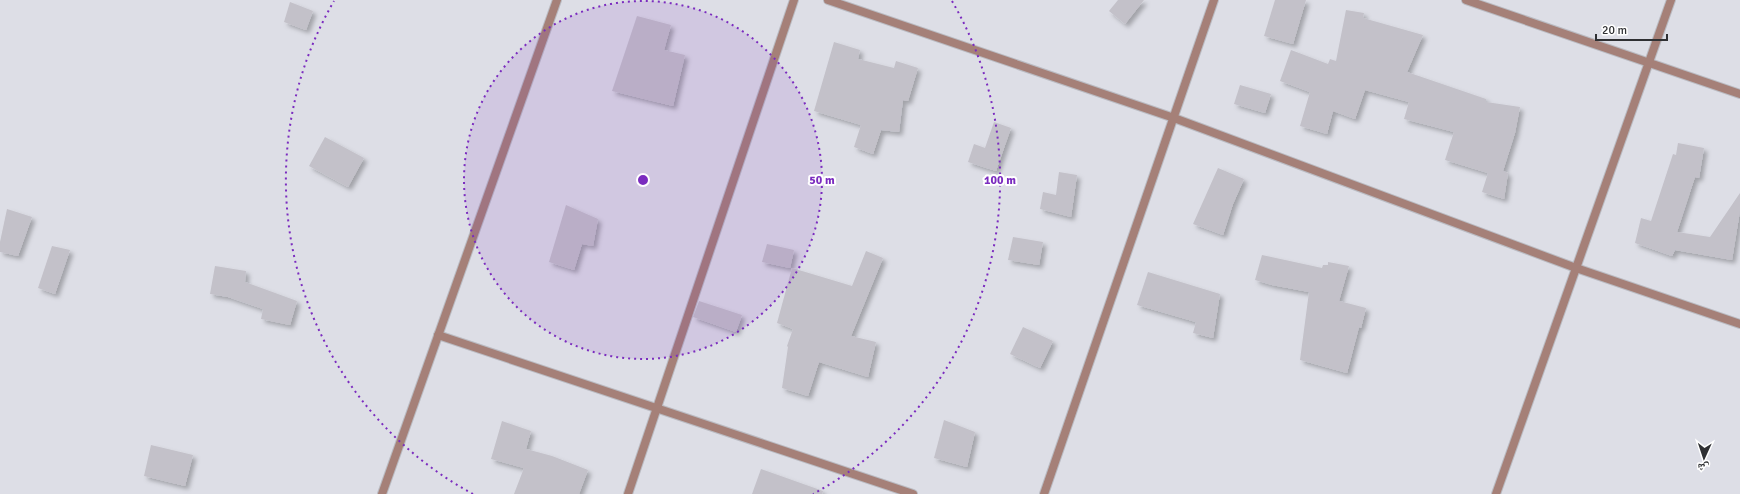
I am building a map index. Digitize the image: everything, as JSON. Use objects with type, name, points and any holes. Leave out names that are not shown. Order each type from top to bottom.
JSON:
[{"type":"street","points":[[382,494],[557,0]]},
{"type":"street","points":[[628,494],[794,0]]},
{"type":"street","points":[[828,0],[1174,118],[1576,268],[1740,324]]},
{"type":"street","points":[[1044,494],[1214,0]]},
{"type":"street","points":[[1466,0],[1740,94]]},
{"type":"street","points":[[1496,494],[1671,0]]},
{"type":"street","points":[[438,335],[913,494]]},
{"type":"building","points":[[1118,0],[1144,0],[1125,24],[1109,11]]},
{"type":"building","points":[[1275,0],[1306,0],[1293,44],[1264,36]]},
{"type":"building","points":[[290,2],[313,11],[306,30],[284,22]]},
{"type":"building","points":[[1346,10],[1364,13],[1363,18],[1423,35],[1407,72],[1486,99],[1486,102],[1520,107],[1515,133],[1503,171],[1508,173],[1504,199],[1482,192],[1488,173],[1445,160],[1454,132],[1404,119],[1409,102],[1365,90],[1355,119],[1333,111],[1327,134],[1300,126],[1310,92],[1280,81],[1291,50],[1328,64],[1330,59],[1336,61]]},
{"type":"building","points":[[637,16],[671,25],[664,50],[685,55],[673,106],[612,91]]},
{"type":"building","points":[[834,42],[860,50],[858,59],[894,68],[896,61],[918,68],[908,101],[903,100],[899,132],[881,130],[873,154],[854,147],[861,125],[814,111]]},
{"type":"building","points":[[1240,85],[1271,94],[1265,113],[1234,104]]},
{"type":"building","points":[[994,122],[1011,128],[996,171],[968,162],[974,144],[985,148]]},
{"type":"building","points":[[325,137],[364,158],[348,187],[309,166]]},
{"type":"building","points":[[1678,143],[1704,148],[1699,178],[1695,177],[1677,232],[1710,237],[1740,193],[1740,211],[1732,260],[1675,250],[1672,256],[1635,243],[1641,218],[1651,221],[1673,154],[1676,155]]},
{"type":"building","points":[[1218,168],[1244,179],[1233,204],[1223,235],[1193,224]]},
{"type":"building","points":[[1059,172],[1077,175],[1071,217],[1040,209],[1043,192],[1056,195]]},
{"type":"building","points":[[566,205],[598,219],[593,246],[582,244],[574,270],[549,262]]},
{"type":"building","points":[[7,209],[32,217],[18,256],[0,252],[0,242]]},
{"type":"building","points":[[1013,237],[1043,242],[1039,265],[1008,260]]},
{"type":"building","points":[[767,244],[794,250],[790,268],[762,262]]},
{"type":"building","points":[[52,246],[70,250],[55,294],[38,288]]},
{"type":"building","points":[[866,251],[883,258],[851,336],[876,342],[868,377],[819,362],[808,396],[782,388],[787,346],[793,329],[777,323],[792,268],[852,286]]},
{"type":"building","points":[[1262,255],[1322,268],[1323,265],[1328,265],[1328,262],[1349,266],[1339,301],[1366,308],[1361,328],[1359,327],[1347,373],[1300,360],[1309,292],[1255,280]]},
{"type":"building","points":[[215,266],[246,271],[245,282],[297,301],[290,325],[261,319],[263,309],[228,297],[210,294]]},
{"type":"building","points":[[1148,272],[1220,294],[1213,338],[1193,333],[1196,322],[1137,305]]},
{"type":"building","points":[[699,301],[742,315],[736,332],[693,317]]},
{"type":"building","points":[[1023,327],[1053,341],[1040,368],[1010,354]]},
{"type":"building","points":[[944,420],[975,432],[967,467],[934,458]]},
{"type":"building","points":[[502,421],[531,431],[526,449],[552,456],[588,470],[579,494],[514,494],[524,468],[491,459]]},
{"type":"building","points":[[151,445],[193,455],[185,486],[144,476]]},
{"type":"building","points":[[761,469],[823,491],[822,494],[752,494]]}]
